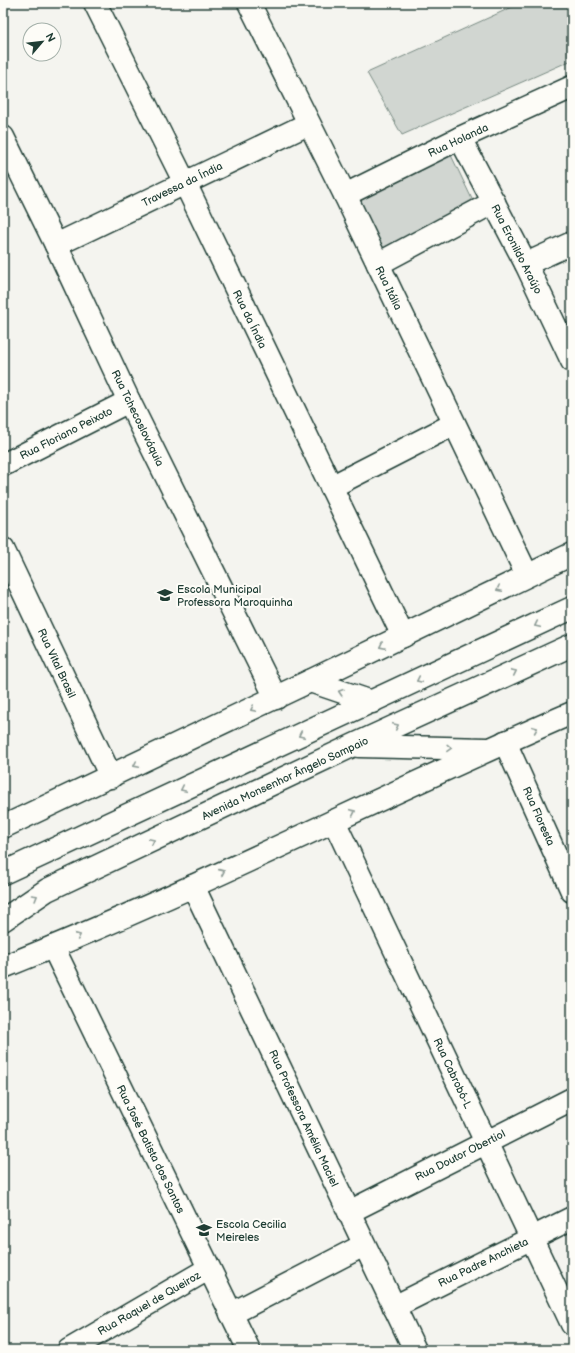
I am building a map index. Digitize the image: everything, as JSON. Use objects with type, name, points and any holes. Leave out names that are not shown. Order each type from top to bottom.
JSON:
[{"type":"street","name":"Rua da Índia","points":[[95,3],[185,183],[403,636]]},
{"type":"street","name":"Rua Itália","points":[[250,3],[308,124],[345,195],[527,575]]},
{"type":"street","name":"Rua Holanda","points":[[345,195],[460,138],[572,87]]},
{"type":"street","name":"Travessa da Índia","points":[[56,245],[308,124]]},
{"type":"street","name":"Rua Tchecoslováquia","points":[[3,137],[56,245],[129,401],[276,698]]},
{"type":"street","name":"Rua Eronildo Araújo","points":[[460,138],[526,264],[572,361]]},
{"type":"street","points":[[378,264],[494,202]]},
{"type":"street","points":[[526,264],[572,243]]},
{"type":"street","name":"Rua Floriano Peixoto","points":[[3,464],[129,401]]},
{"type":"street","points":[[331,487],[454,424]]},
{"type":"street","name":"Rua Vital Brasil","points":[[3,549],[111,777]]},
{"type":"street","points":[[3,827],[276,698],[572,554]]},
{"type":"street","points":[[3,873],[572,608]]},
{"type":"street","name":"Avenida Monsenhor Ângelo Sampaio","points":[[3,920],[47,890],[354,745],[572,645]]},
{"type":"street","points":[[310,681],[372,702]]},
{"type":"street","points":[[3,967],[54,947],[193,886],[496,745],[572,713]]},
{"type":"street","points":[[354,745],[496,745]]},
{"type":"street","name":"Rua Floresta","points":[[496,745],[572,891]]},
{"type":"street","name":"Rua Cabrobó-L","points":[[334,821],[572,1324]]},
{"type":"street","name":"Rua Professora Amélia Maciel","points":[[193,886],[415,1350]]},
{"type":"street","name":"Rua José Batista dos Santos","points":[[54,947],[208,1269],[249,1350]]},
{"type":"street","name":"Rua Doutor Obertiol","points":[[348,1212],[572,1099]]},
{"type":"street","name":"Rua Padre Anchieta","points":[[394,1307],[572,1218]]},
{"type":"street","points":[[231,1314],[364,1245]]},
{"type":"street","name":"Rua Raquel de Queiroz","points":[[69,1350],[208,1269]]},
{"type":"shaded area","points":[[521,3],[572,3],[572,60],[402,135],[367,73]]},
{"type":"shaded area","points":[[450,153],[482,220],[382,269],[351,198]]},
{"type":"place","name":"Escola Municipal Professora Maroquinha","points":[[165,595]]},
{"type":"place","name":"Escola Cecilia Meireles","points":[[204,1230]]}]
